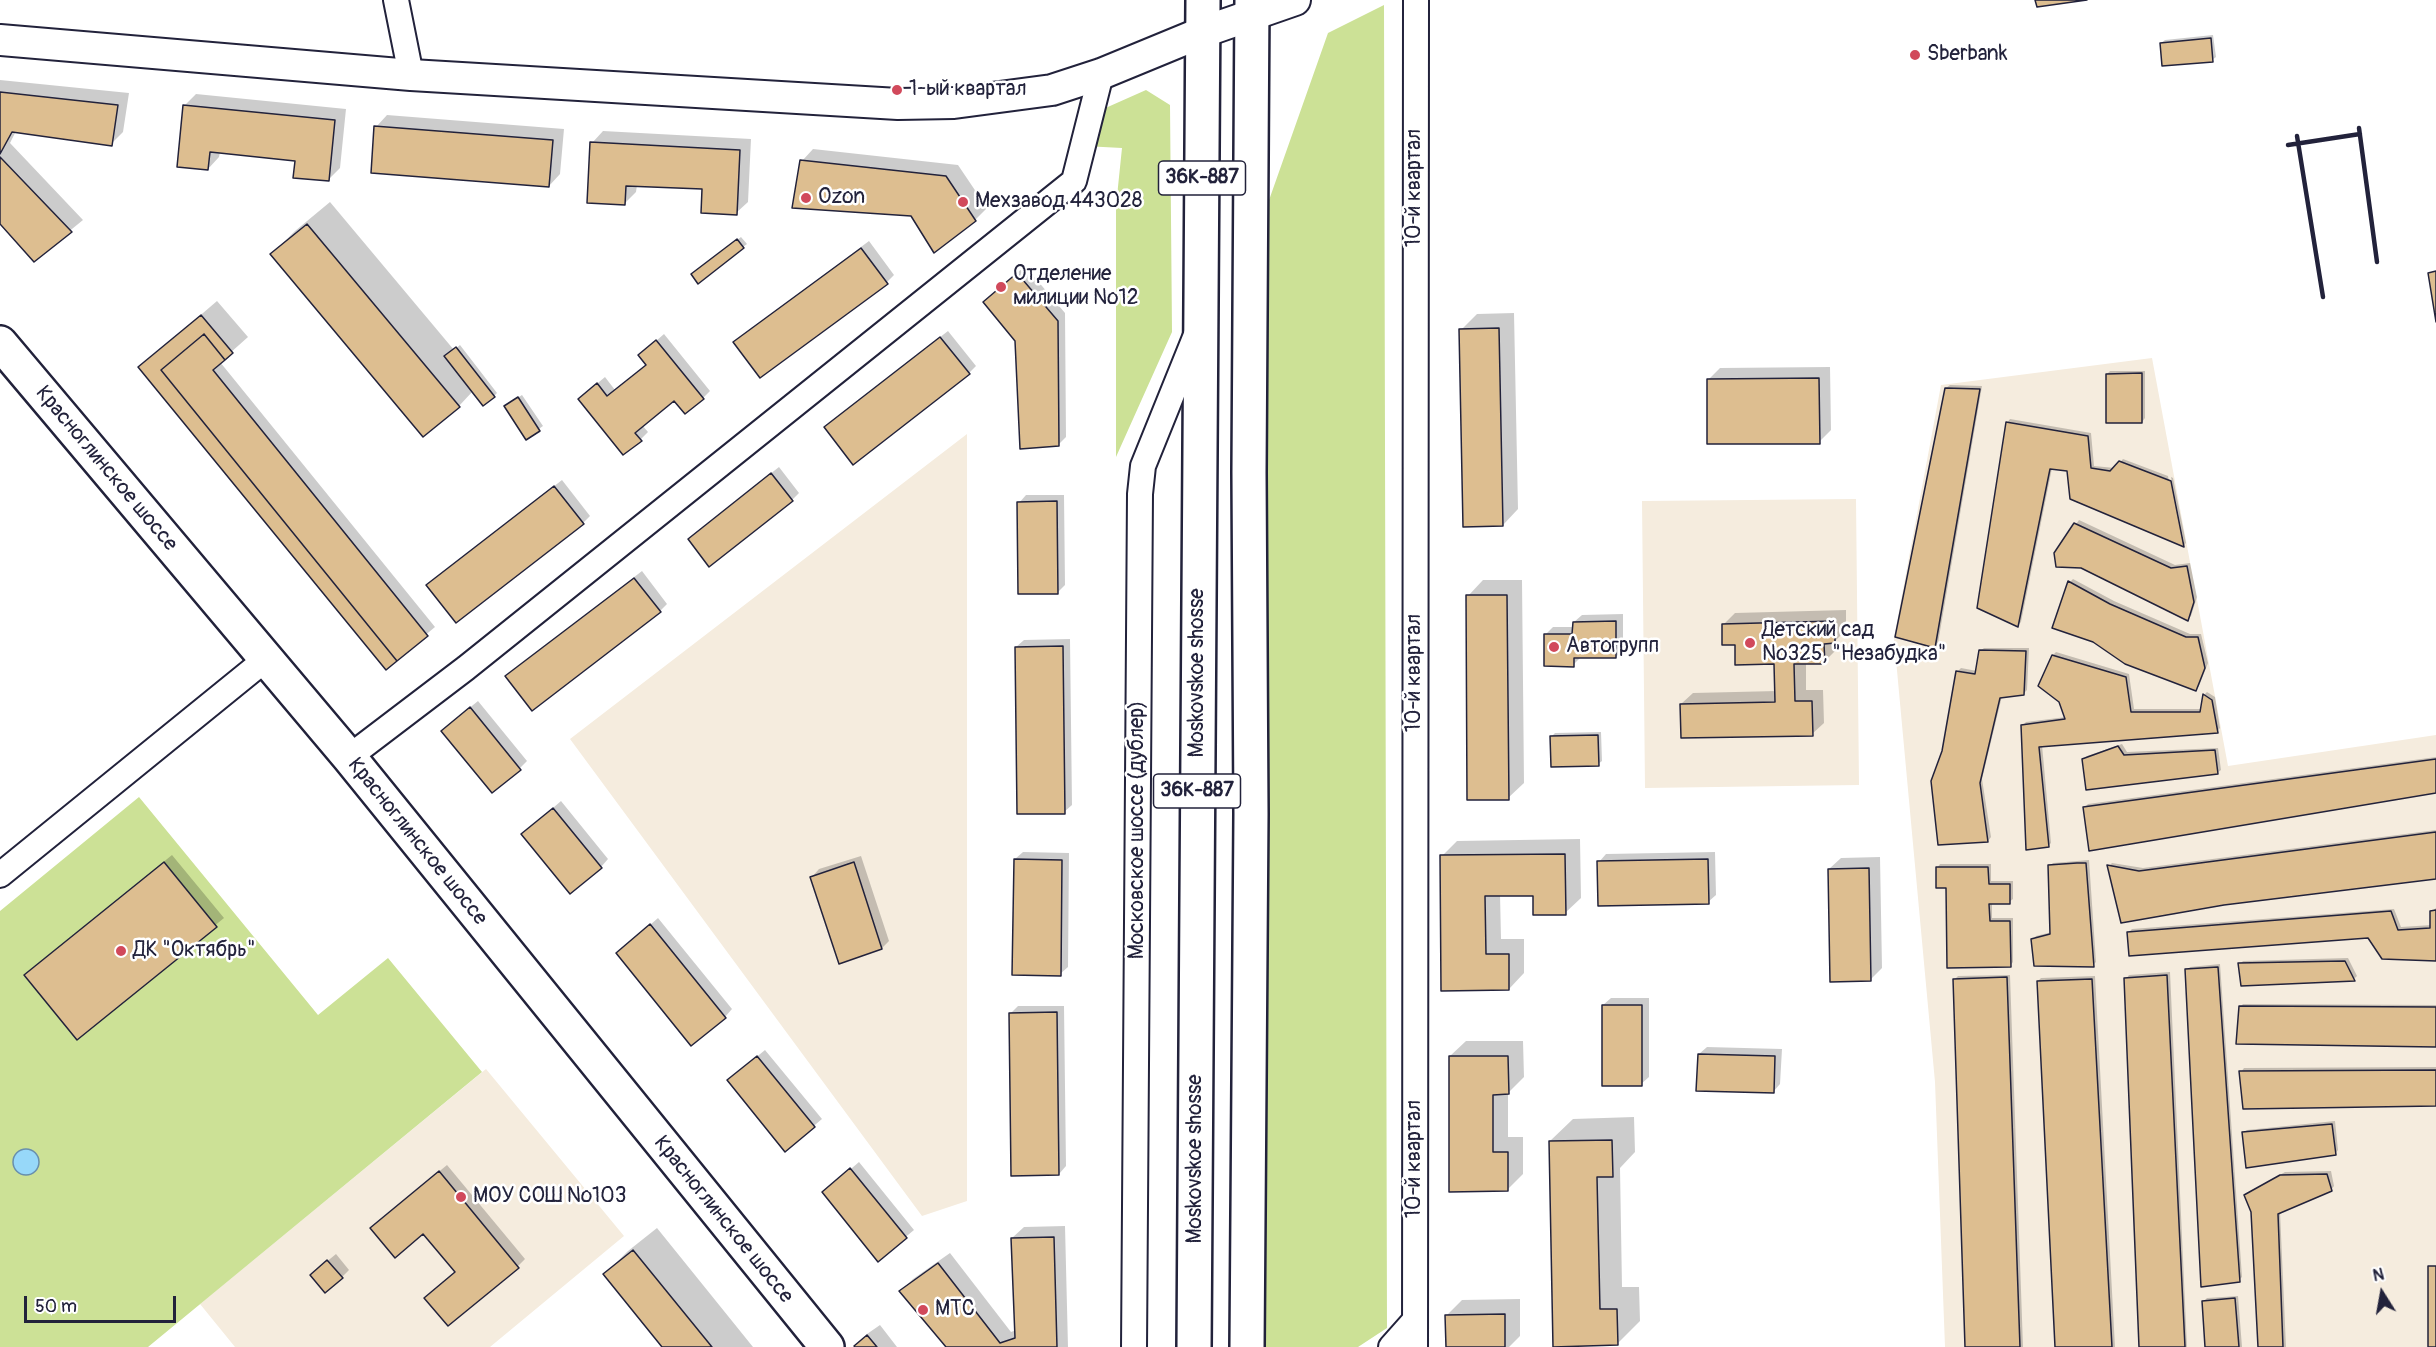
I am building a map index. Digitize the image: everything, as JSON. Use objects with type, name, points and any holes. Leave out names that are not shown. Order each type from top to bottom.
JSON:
[{"type":"main road","name":"Moskovskoe shosse","points":[[1194,1347],[1203,0]]},
{"type":"main road","name":"36К-887","points":[[1247,1347],[1251,814],[1249,472],[1252,7]]},
{"type":"main road","name":"Красноглинское шоссе","points":[[0,344],[349,757],[827,1347]]},
{"type":"street","points":[[396,0],[411,75]]},
{"type":"street","points":[[0,40],[411,75],[898,104],[954,103],[1052,90],[1101,74],[1203,32],[1252,7],[1295,0]]},
{"type":"street","name":"10-й квартал","points":[[1415,1347],[1416,0]]},
{"type":"street","points":[[349,757],[475,660],[1074,181],[1101,74]]},
{"type":"street","name":"Московское шоссе (дублер)","points":[[1134,1347],[1140,494],[1143,466],[1200,324]]},
{"type":"street","points":[[0,875],[266,659]]},
{"type":"street","points":[[1391,1347],[1415,1320]]},
{"type":"shaded area","points":[[2152,358],[2228,766],[2436,735],[2436,1347],[1945,1347],[1935,1082],[1894,638],[1941,385]]},
{"type":"shaded area","points":[[967,434],[967,1201],[922,1216],[570,739]]},
{"type":"shaded area","name":"Детский сад №325, \"Незабудка\"","points":[[1856,499],[1859,785],[1645,788],[1642,501]]},
{"type":"shaded area","name":"МОУ СОШ №103","points":[[486,1069],[624,1236],[490,1347],[235,1347],[200,1304]]},
{"type":"green space","points":[[1384,5],[1387,1328],[1358,1347],[1248,1347],[1250,254],[1328,33]]},
{"type":"green space","points":[[1146,90],[1170,105],[1172,332],[1116,457],[1116,206],[1122,148],[1084,146],[1092,114]]},
{"type":"green space","points":[[139,797],[318,1015],[388,958],[482,1072],[148,1347],[0,1347],[0,911]]},
{"type":"water","points":[[26,1149],[36,1152],[39,1162],[36,1172],[26,1175],[16,1172],[13,1162],[16,1152]]},
{"type":"building","points":[[2035,0],[2087,0],[2037,7]]},
{"type":"building","points":[[2211,38],[2213,62],[2162,66],[2160,43]]},
{"type":"building","points":[[0,92],[118,105],[112,146],[12,132],[0,154]]},
{"type":"building","points":[[183,105],[335,120],[329,181],[293,178],[295,161],[210,152],[208,170],[177,167]]},
{"type":"building","points":[[374,126],[553,140],[549,187],[371,173]]},
{"type":"building","points":[[590,142],[740,150],[737,215],[701,213],[702,189],[626,186],[625,205],[587,203]]},
{"type":"building","points":[[0,157],[72,232],[34,262],[0,224]]},
{"type":"building","points":[[800,160],[946,176],[976,221],[934,253],[911,216],[792,208]]},
{"type":"building","points":[[307,224],[460,407],[423,437],[270,254]]},
{"type":"building","points":[[737,239],[744,248],[698,284],[691,274]]},
{"type":"building","points":[[861,248],[888,284],[760,378],[733,342]]},
{"type":"building","points":[[2436,271],[2436,322],[2428,273]]},
{"type":"building","points":[[1017,273],[1058,321],[1059,446],[1020,449],[1015,341],[983,302]]},
{"type":"building","points":[[201,315],[233,353],[225,360],[204,334],[161,370],[397,661],[386,670],[138,367]]},
{"type":"building","points":[[1499,328],[1503,526],[1463,527],[1459,329]]},
{"type":"building","points":[[204,334],[225,360],[213,370],[428,636],[397,661],[161,370]]},
{"type":"building","points":[[940,337],[970,374],[853,465],[824,427]]},
{"type":"building","points":[[656,340],[704,399],[685,414],[674,401],[635,433],[642,441],[623,455],[578,399],[597,383],[607,396],[646,365],[638,355]]},
{"type":"building","points":[[456,347],[495,397],[483,406],[444,356]]},
{"type":"building","points":[[2142,373],[2142,423],[2106,423],[2106,374]]},
{"type":"building","points":[[1819,378],[1820,444],[1707,444],[1707,379]]},
{"type":"building","points":[[1945,388],[1980,389],[1935,648],[1895,637]]},
{"type":"building","points":[[518,397],[540,431],[526,440],[504,406]]},
{"type":"building","points":[[2006,422],[2088,436],[2091,468],[2110,471],[2119,461],[2171,481],[2184,547],[2070,499],[2067,471],[2050,469],[2018,627],[1977,608]]},
{"type":"building","points":[[771,473],[793,501],[709,567],[688,539]]},
{"type":"building","points":[[554,486],[584,524],[456,623],[426,585]]},
{"type":"building","points":[[1057,501],[1058,594],[1018,594],[1017,502]]},
{"type":"building","points":[[2074,523],[2171,568],[2187,566],[2194,602],[2188,621],[2081,568],[2056,567],[2054,553]]},
{"type":"building","points":[[634,578],[661,612],[532,711],[505,676]]},
{"type":"building","points":[[2068,581],[2110,604],[2186,637],[2198,637],[2205,668],[2196,691],[2125,664],[2093,642],[2052,628]]},
{"type":"building","points":[[1466,595],[1507,595],[1509,800],[1467,800]]},
{"type":"building","points":[[1616,621],[1616,658],[1574,658],[1574,667],[1544,666],[1544,634],[1572,634],[1573,622]]},
{"type":"building","points":[[1835,621],[1835,643],[1824,644],[1825,664],[1794,664],[1795,701],[1812,701],[1813,736],[1681,738],[1680,704],[1775,702],[1774,664],[1735,665],[1735,645],[1722,645],[1722,624]]},
{"type":"building","points":[[1063,646],[1065,814],[1017,814],[1015,647]]},
{"type":"building","points":[[1979,650],[2026,651],[2024,695],[2000,698],[1980,783],[1988,842],[1938,845],[1931,781],[1942,751],[1956,671],[1975,674]]},
{"type":"building","points":[[2052,655],[2126,677],[2131,712],[2200,712],[2203,694],[2212,700],[2218,733],[2039,747],[2049,847],[2026,850],[2021,725],[2065,719],[2059,702],[2038,686]]},
{"type":"building","points":[[470,707],[521,770],[492,793],[441,731]]},
{"type":"building","points":[[1598,735],[1599,766],[1551,767],[1550,736]]},
{"type":"building","points":[[2118,746],[2124,755],[2215,750],[2218,774],[2086,790],[2082,759]]},
{"type":"building","points":[[2436,759],[2436,793],[2089,851],[2083,807]]},
{"type":"building","points":[[553,808],[602,868],[570,894],[521,834]]},
{"type":"building","points":[[2436,832],[2436,879],[2224,905],[2121,923],[2107,865],[2139,871]]},
{"type":"building","points":[[1565,854],[1566,915],[1533,915],[1533,896],[1485,896],[1486,954],[1509,954],[1509,990],[1441,991],[1440,855]]},
{"type":"building","points":[[1014,859],[1062,860],[1061,976],[1012,975]]},
{"type":"building","points":[[1708,859],[1709,904],[1598,906],[1597,861]]},
{"type":"building","name":"ДК \"Октябрь\"","points":[[164,862],[217,927],[77,1040],[24,975]]},
{"type":"building","points":[[854,862],[882,949],[839,964],[810,877]]},
{"type":"building","points":[[2086,863],[2094,967],[2034,966],[2031,939],[2050,934],[2048,865]]},
{"type":"building","points":[[1936,867],[1988,867],[1989,884],[2010,884],[2010,904],[1989,904],[1990,921],[2010,921],[2011,967],[1947,968],[1946,888],[1936,888]]},
{"type":"building","points":[[1869,868],[1871,981],[1830,982],[1828,869]]},
{"type":"building","points":[[2436,910],[2436,961],[2382,959],[2368,938],[2129,956],[2127,932],[2391,911],[2398,930],[2430,928],[2430,911]]},
{"type":"building","points":[[650,924],[726,1018],[691,1046],[616,953]]},
{"type":"building","points":[[2345,961],[2355,981],[2241,986],[2238,963]]},
{"type":"building","points":[[2218,967],[2240,1282],[2201,1287],[2185,969]]},
{"type":"building","points":[[2167,975],[2185,1347],[2139,1347],[2124,978]]},
{"type":"building","points":[[2007,977],[2020,1347],[1965,1347],[1953,979]]},
{"type":"building","points":[[2092,979],[2112,1347],[2055,1347],[2037,981]]},
{"type":"building","points":[[1602,1005],[1642,1005],[1642,1086],[1602,1086]]},
{"type":"building","points":[[2239,1006],[2436,1007],[2436,1047],[2236,1044]]},
{"type":"building","points":[[1057,1012],[1059,1175],[1011,1176],[1009,1013]]},
{"type":"building","points":[[1698,1054],[1775,1056],[1774,1093],[1696,1091]]},
{"type":"building","points":[[757,1056],[815,1127],[785,1152],[727,1080]]},
{"type":"building","points":[[1449,1056],[1508,1056],[1509,1094],[1493,1095],[1493,1152],[1508,1152],[1508,1191],[1449,1192]]},
{"type":"building","points":[[2436,1070],[2436,1106],[2243,1109],[2239,1071]]},
{"type":"building","points":[[2332,1124],[2336,1155],[2246,1168],[2242,1132]]},
{"type":"building","points":[[1612,1140],[1613,1177],[1597,1177],[1600,1309],[1617,1309],[1618,1345],[1553,1347],[1549,1141]]},
{"type":"building","points":[[850,1168],[907,1238],[878,1262],[822,1192]]},
{"type":"building","points":[[439,1171],[519,1268],[448,1326],[424,1298],[455,1272],[423,1234],[395,1258],[370,1228]]},
{"type":"building","points":[[2327,1174],[2332,1191],[2278,1214],[2283,1347],[2258,1347],[2251,1212],[2244,1195],[2280,1175]]},
{"type":"building","points":[[1054,1237],[1057,1347],[946,1347],[899,1291],[938,1263],[1000,1343],[1015,1338],[1011,1238]]},
{"type":"building","points":[[633,1250],[712,1347],[662,1347],[603,1274]]},
{"type":"building","points":[[327,1260],[343,1278],[325,1293],[310,1275]]},
{"type":"building","points":[[2428,1266],[2436,1266],[2436,1347],[2428,1347]]},
{"type":"building","points":[[2235,1298],[2239,1347],[2205,1347],[2202,1301]]},
{"type":"building","points":[[1505,1314],[1505,1347],[1446,1347],[1445,1315]]},
{"type":"building","points":[[867,1335],[877,1347],[854,1346]]},
{"type":"railway","points":[[2359,128],[2377,262]]},
{"type":"railway","points":[[2288,145],[2360,134]]},
{"type":"railway","points":[[2297,136],[2323,297]]},
{"type":"place","name":"Sberbank","points":[[1915,55]]},
{"type":"place","name":"1-ый квартал","points":[[897,90]]},
{"type":"place","name":"Ozon","points":[[806,198]]},
{"type":"place","name":"Мехзавод 443028","points":[[963,202]]},
{"type":"place","name":"Отделение милиции №12","points":[[1001,287]]},
{"type":"place","name":"Детский сад №325, \"Незабудка\"","points":[[1750,643]]},
{"type":"place","name":"Автогрупп","points":[[1554,647]]},
{"type":"place","name":"ДК \"Октябрь\"","points":[[121,951]]},
{"type":"place","name":"МОУ СОШ №103","points":[[461,1197]]},
{"type":"place","name":"МТС","points":[[923,1310]]}]
